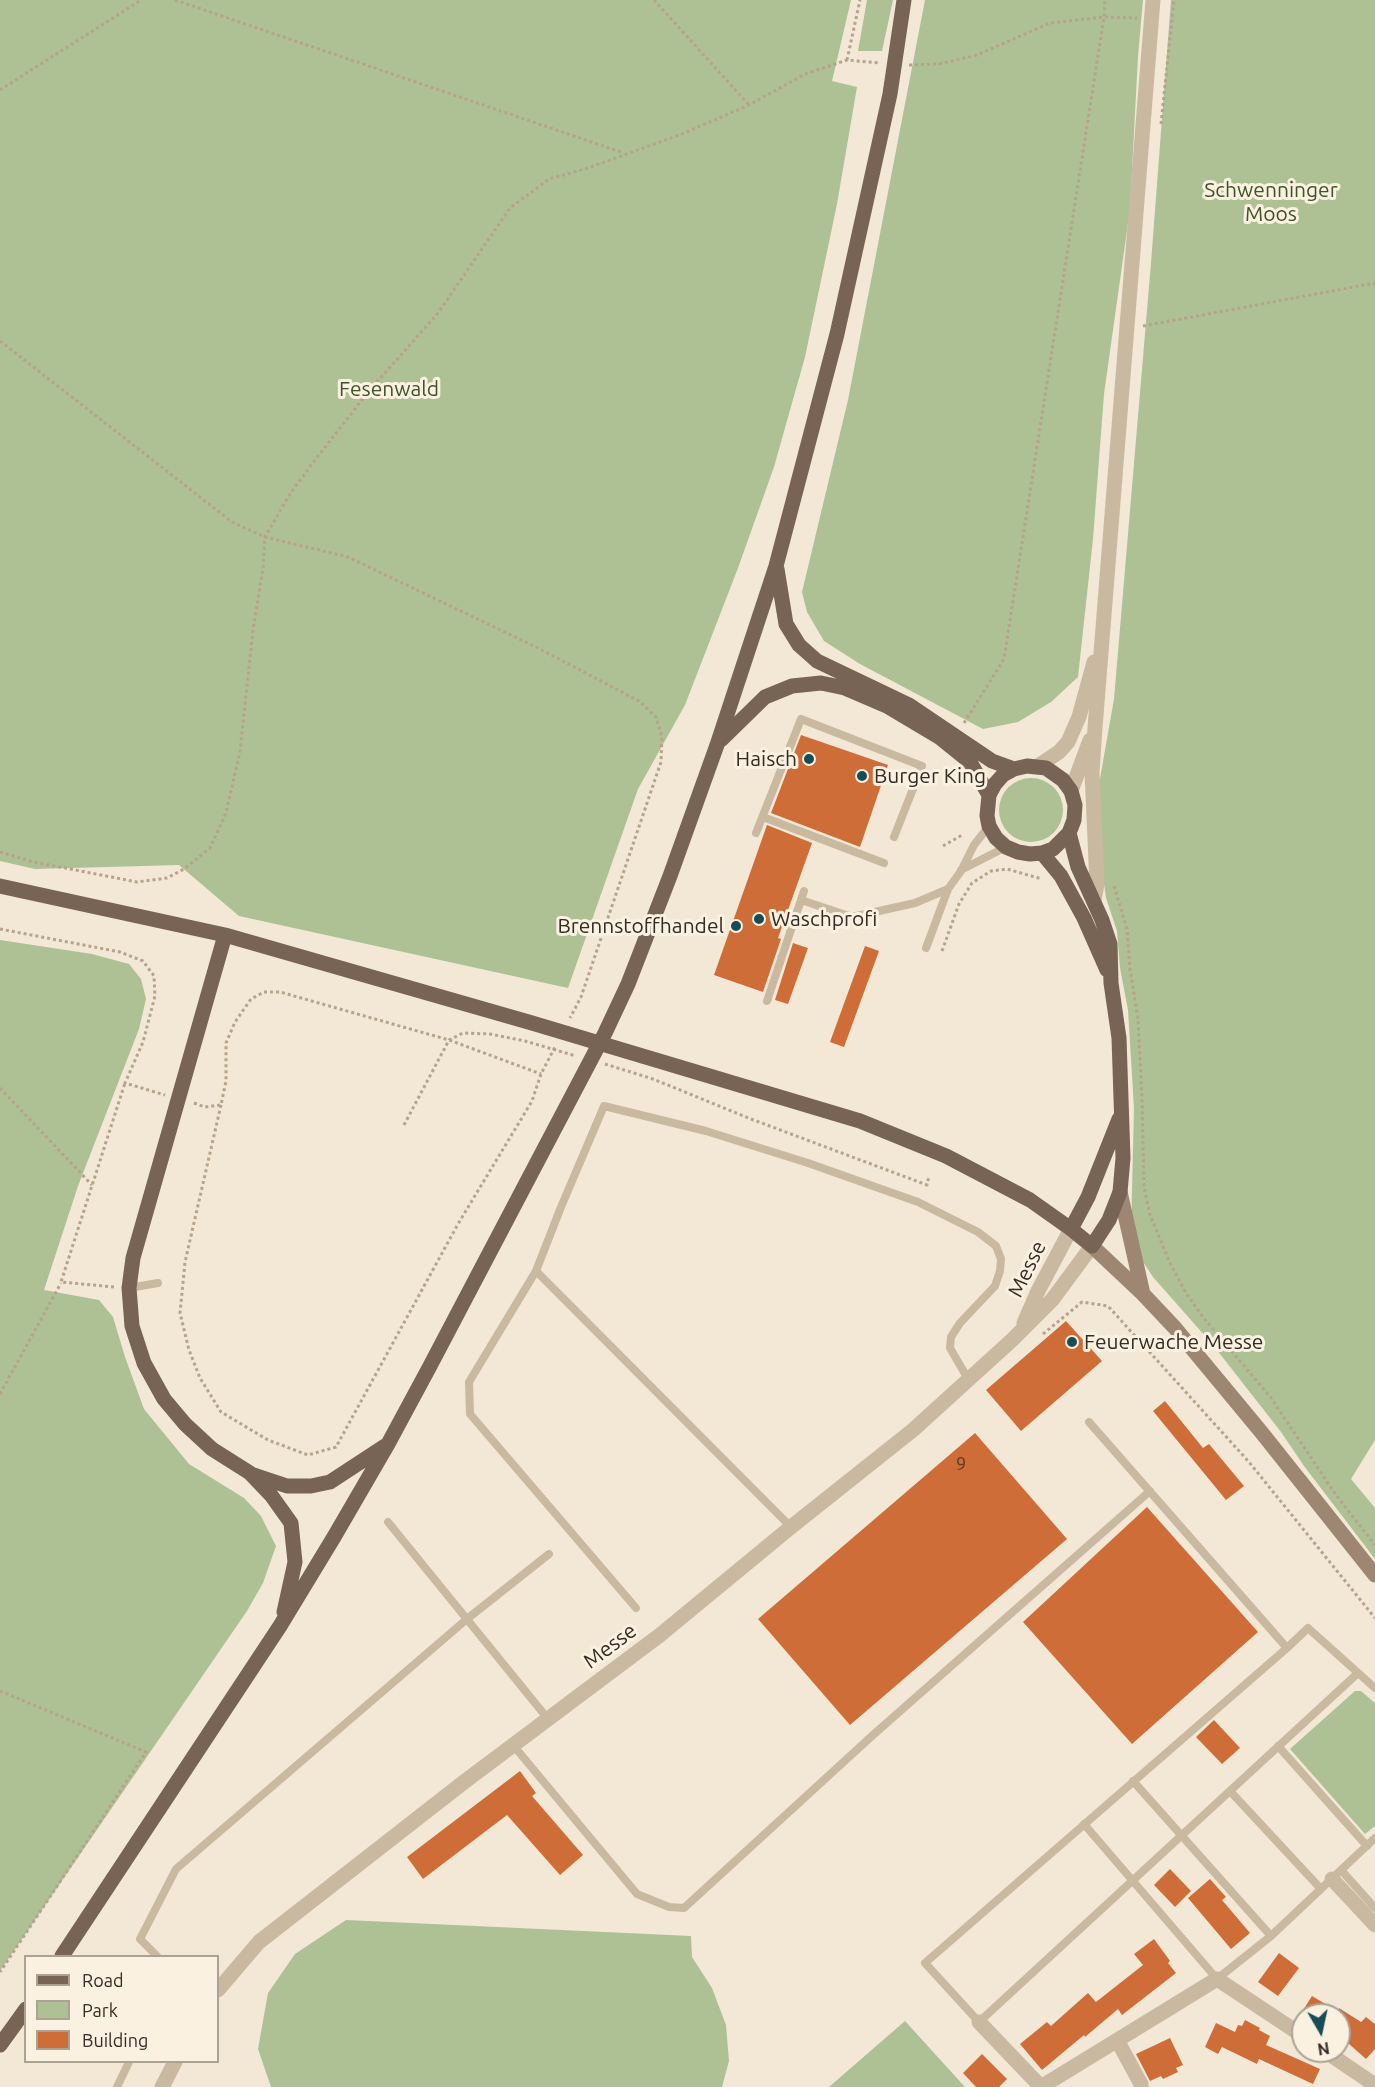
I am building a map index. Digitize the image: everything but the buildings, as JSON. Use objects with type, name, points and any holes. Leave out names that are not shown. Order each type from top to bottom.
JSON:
[{"type":"main road","points":[[63,1955],[280,1626],[388,1444],[605,1033],[628,984],[717,745],[776,566],[837,334],[890,94],[904,0]]},
{"type":"main road","points":[[776,566],[786,624],[799,645],[817,661],[909,705],[992,761],[1014,769]]},
{"type":"main road","points":[[717,745],[765,697],[792,686],[821,683],[845,688],[887,706],[939,737],[970,762],[989,795]]},
{"type":"main road","points":[[1038,766],[1053,771],[1064,780],[1071,791],[1075,812],[1069,833],[1053,849],[1030,854],[1006,847],[996,838],[989,826],[987,816],[989,795],[1004,775],[1014,769],[1038,766]]},
{"type":"main road","points":[[1069,833],[1078,867],[1094,900],[1110,944],[1111,983],[1119,1038],[1123,1158],[1119,1192],[1109,1220],[1092,1246]]},
{"type":"main road","points":[[1042,853],[1061,876],[1084,918],[1111,983]]},
{"type":"main road","points":[[0,886],[225,935],[792,1099],[870,1125],[946,1156],[1030,1200],[1071,1228],[1143,1294],[1262,1432],[1375,1575]]},
{"type":"main road","points":[[225,935],[133,1258],[129,1288],[132,1326],[144,1363],[164,1399],[185,1424],[212,1449],[250,1473],[287,1486],[311,1486],[330,1482],[388,1444]]},
{"type":"main road","points":[[1071,1228],[1088,1197],[1121,1113]]},
{"type":"main road","points":[[1119,1192],[1143,1294]]},
{"type":"main road","points":[[250,1473],[284,1512],[291,1523],[294,1536],[295,1562],[280,1626]]},
{"type":"main road","points":[[0,2045],[24,2011]]},
{"type":"street","points":[[1094,900],[1097,884],[1092,772],[1153,0]]},
{"type":"street","points":[[1038,766],[1059,752],[1075,729],[1088,688],[1104,622]]},
{"type":"street","points":[[1071,791],[1095,728]]},
{"type":"street","name":"Messe","points":[[1022,1329],[1038,1291],[1071,1228]]},
{"type":"street","name":"Messe","points":[[219,1989],[259,1942],[513,1745],[660,1635],[913,1430],[1052,1300],[1092,1246]]},
{"type":"street","points":[[1331,1879],[1375,1925]]},
{"type":"street","points":[[979,2022],[1041,2087],[1217,1979],[1291,2028]]},
{"type":"street","points":[[1116,2040],[1141,2084],[1140,2087]]},
{"type":"street","points":[[162,2087],[174,2063]]},
{"type":"street","points":[[1343,2063],[1375,2085]]},
{"type":"lane","points":[[756,833],[801,719],[922,766],[894,837]]},
{"type":"lane","points":[[763,817],[884,863]]},
{"type":"lane","points":[[926,948],[948,889],[961,871],[974,845],[989,826]]},
{"type":"lane","points":[[961,871],[1006,847]]},
{"type":"lane","points":[[767,1001],[803,895],[852,917],[915,903],[948,889]]},
{"type":"lane","points":[[636,1608],[470,1414],[469,1382],[536,1271],[604,1106],[706,1131],[808,1163],[918,1202],[978,1232],[996,1246],[1001,1259],[995,1286],[960,1323],[951,1337],[950,1348],[968,1379]]},
{"type":"lane","points":[[536,1271],[791,1527]]},
{"type":"lane","points":[[129,1288],[158,1283]]},
{"type":"lane","points":[[1089,1422],[1287,1648]]},
{"type":"lane","points":[[513,1745],[637,1894],[669,1907],[684,1908],[873,1735],[1150,1491]]},
{"type":"lane","points":[[388,1522],[548,1719]]},
{"type":"lane","points":[[156,1955],[140,1939],[176,1869],[467,1619],[549,1554]]},
{"type":"lane","points":[[1358,1673],[979,2022],[925,1963],[1308,1628],[1375,1688]]},
{"type":"lane","points":[[1278,1746],[1367,1846]]},
{"type":"lane","points":[[1133,1781],[1271,1936]]},
{"type":"lane","points":[[1230,1791],[1331,1879],[1375,1908]]},
{"type":"lane","points":[[1084,1824],[1217,1979],[1271,1936],[1375,1838]]},
{"type":"lane","points":[[117,2087],[128,2063]]},
{"type":"path","points":[[0,90],[141,0]]},
{"type":"path","points":[[175,0],[625,154]]},
{"type":"path","points":[[654,0],[749,105]]},
{"type":"path","points":[[847,60],[860,0]]},
{"type":"path","points":[[956,735],[1004,659],[1105,0]]},
{"type":"path","points":[[1173,18],[1174,0]]},
{"type":"path","points":[[906,66],[939,64],[977,55],[1050,23],[1104,17],[1152,18]]},
{"type":"path","points":[[0,852],[34,862],[137,882],[167,878],[184,869],[210,848],[226,813],[240,751],[265,537],[290,494],[369,391],[438,313],[510,208],[549,179],[588,168],[682,134],[749,105],[805,74],[847,60],[882,63]]},
{"type":"path","points":[[1141,326],[1375,283]]},
{"type":"path","points":[[0,341],[232,522],[265,537],[348,557],[536,647],[639,701],[656,717],[662,737],[661,762],[581,997],[566,1026]]},
{"type":"path","points":[[942,846],[962,836]]},
{"type":"path","points":[[942,951],[959,904],[972,883],[991,871],[1007,869],[1031,874],[1052,883]]},
{"type":"path","points":[[1113,878],[1127,929],[1130,969],[1138,1019],[1144,1187],[1150,1215],[1185,1293],[1271,1398],[1336,1496],[1375,1545]]},
{"type":"path","points":[[0,929],[120,952],[143,961],[154,976],[155,996],[143,1042],[125,1083],[61,1282],[0,1394]]},
{"type":"path","points":[[541,1074],[448,1040],[280,992],[264,992],[251,999],[226,1043],[226,1081],[186,1262],[180,1313],[189,1350],[200,1378],[221,1412],[268,1440],[308,1455],[336,1447],[458,1224],[532,1101],[541,1074],[561,1035]]},
{"type":"path","points":[[404,1125],[448,1040],[463,1033],[490,1034],[525,1041]]},
{"type":"path","points":[[654,1079],[751,1119],[927,1185],[929,1176]]},
{"type":"path","points":[[125,1083],[136,1087]]},
{"type":"path","points":[[0,1088],[92,1185]]},
{"type":"path","points":[[205,1107],[221,1105]]},
{"type":"path","points":[[61,1282],[129,1288]]},
{"type":"path","points":[[1036,1340],[1082,1302],[1108,1306],[1249,1462],[1375,1618]]},
{"type":"path","points":[[0,1691],[146,1752],[0,1972]]},
{"type":"green space","name":"Fesenwald","points":[[0,0],[851,0],[832,81],[857,87],[837,204],[805,357],[774,467],[685,705],[638,789],[568,988],[239,916],[179,865],[35,869],[0,861]]},
{"type":"green space","points":[[867,0],[893,0],[882,51],[858,51]]},
{"type":"green space","points":[[925,0],[1143,0],[1130,209],[1104,394],[1093,539],[1078,677],[1051,702],[1018,722],[983,729],[860,664],[824,641],[807,612],[802,592],[848,400]]},
{"type":"green space","name":"Schwenninger Moos","points":[[1171,0],[1375,0],[1375,1440],[1351,1479],[1375,1508],[1375,1559],[1213,1345],[1153,1277],[1138,1254],[1131,1232],[1134,1108],[1128,1010],[1120,968],[1117,931],[1106,898],[1100,855],[1098,790],[1114,699]]},
{"type":"green space","points":[[1025,778],[1037,778],[1054,787],[1061,798],[1063,810],[1061,822],[1054,833],[1037,842],[1025,842],[1013,837],[1004,828],[999,816],[999,804],[1004,792],[1013,783]]},
{"type":"green space","points":[[0,940],[92,954],[129,964],[141,979],[146,999],[139,1029],[78,1186],[44,1290],[99,1300],[113,1317],[144,1409],[189,1464],[244,1498],[261,1516],[276,1546],[263,1583],[247,1611],[0,1971]]},
{"type":"green space","points":[[1355,1691],[1361,1691],[1375,1703],[1375,1826],[1365,1834],[1290,1749]]},
{"type":"green space","points":[[346,1920],[691,1936],[692,1957],[712,1988],[726,2025],[729,2061],[722,2087],[271,2087],[258,2049],[268,1993],[295,1954]]},
{"type":"green space","points":[[905,2021],[965,2087],[829,2087]]},
{"type":"place","name":"Haisch","points":[[809,759]]},
{"type":"place","name":"Burger King","points":[[862,776]]},
{"type":"place","name":"Waschprofi","points":[[759,919]]},
{"type":"place","name":"Brennstoffhandel","points":[[736,926]]},
{"type":"place","name":"Feuerwache Messe","points":[[1072,1342]]}]
